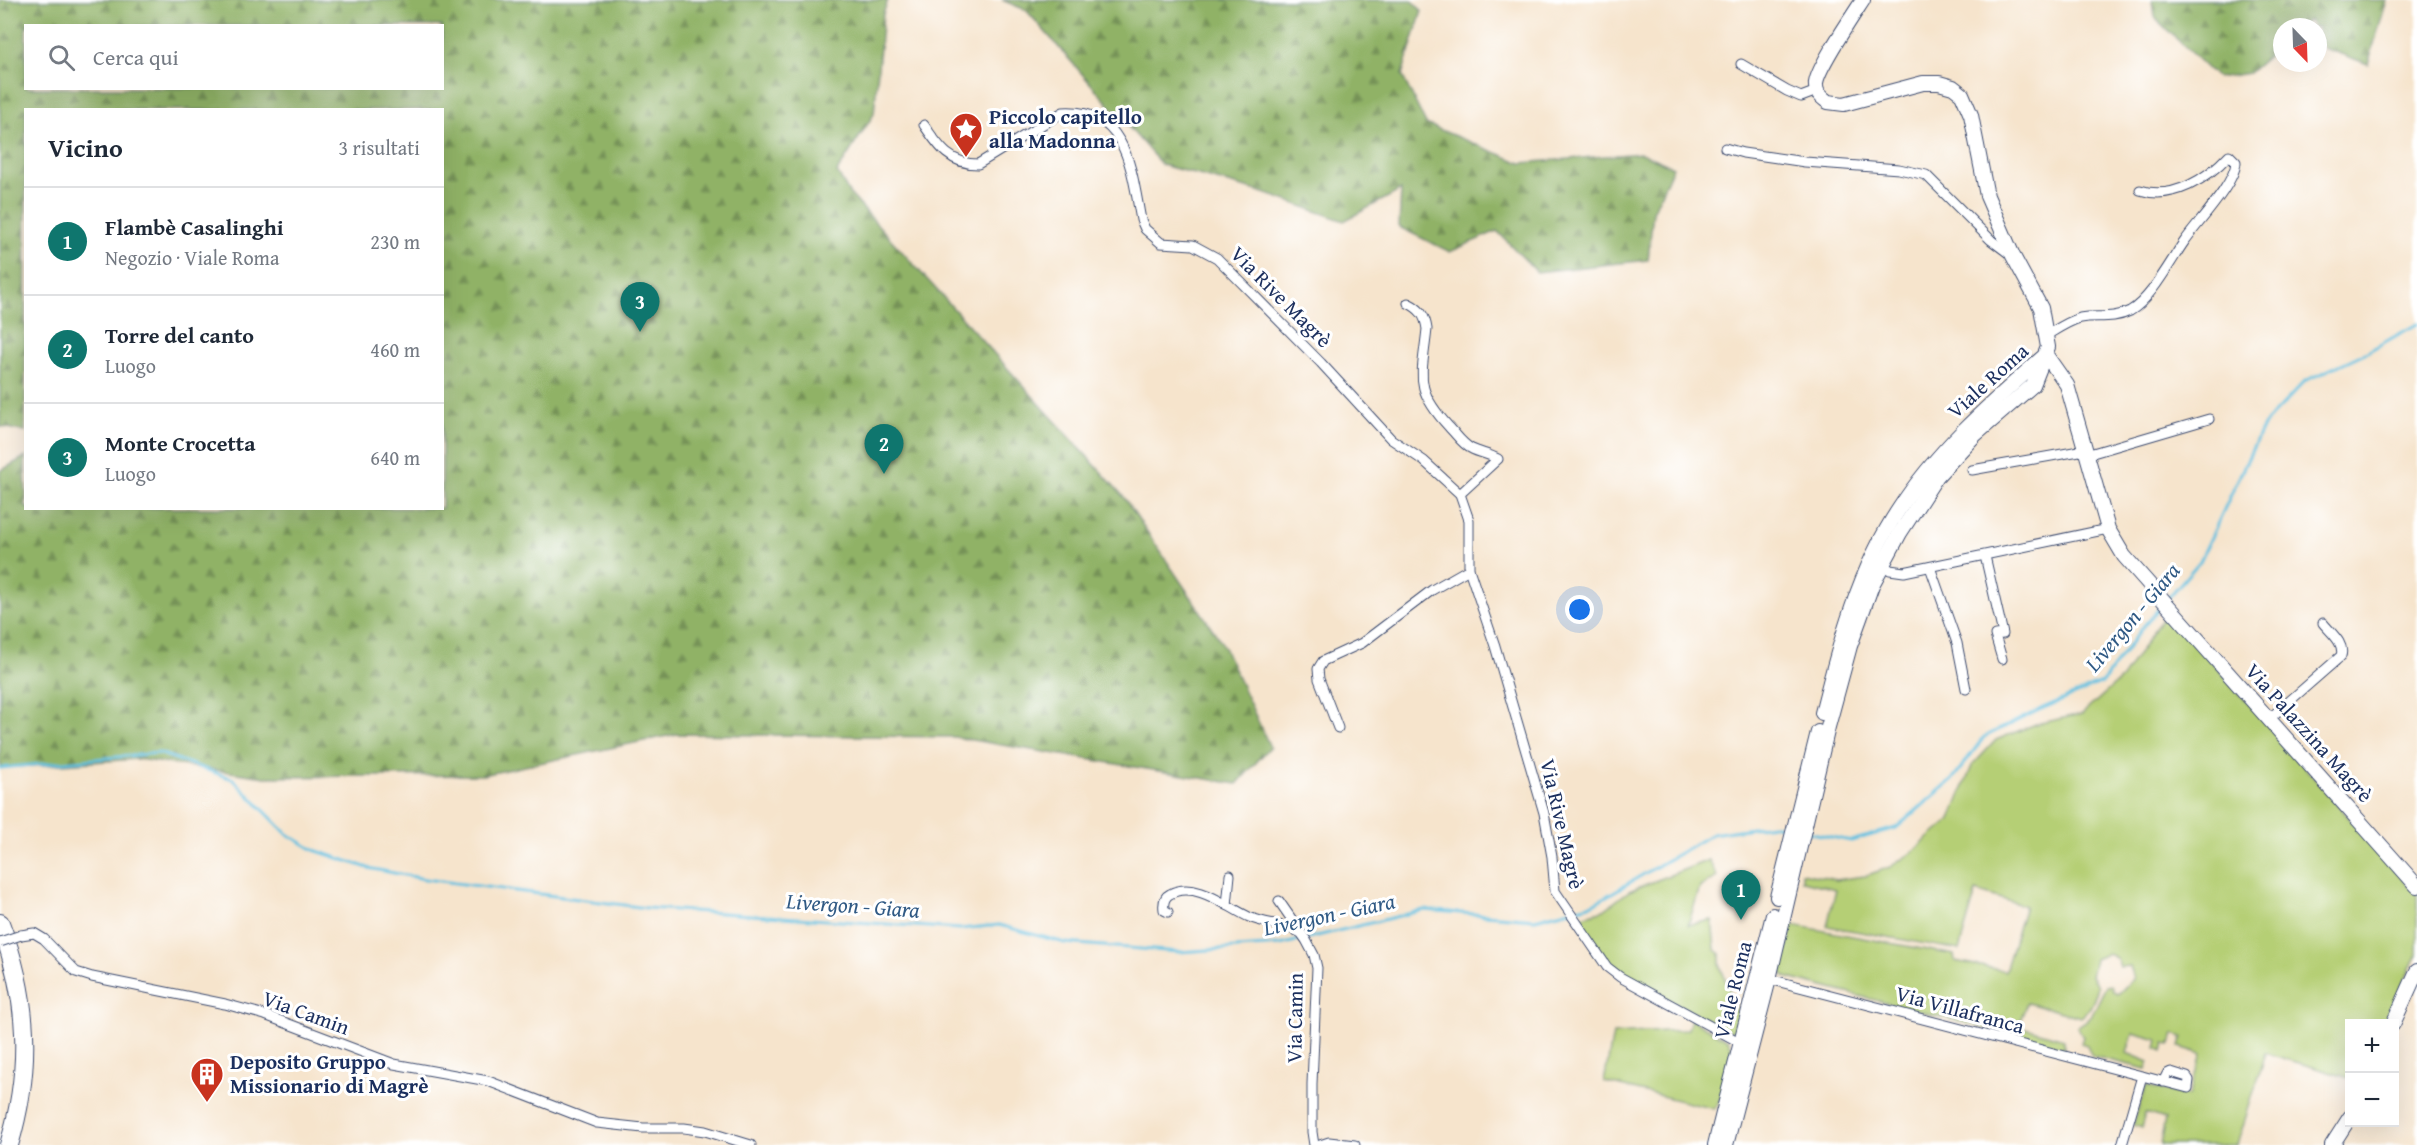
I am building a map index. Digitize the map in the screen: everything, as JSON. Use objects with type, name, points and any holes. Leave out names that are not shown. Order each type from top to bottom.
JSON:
[{"type":"highway","points":[[0,924],[14,961],[25,1031],[23,1085],[9,1145]]},
{"type":"main road","points":[[1863,0],[1824,65],[1816,83],[1817,91],[1828,102],[1844,104],[1923,82],[1953,87],[1962,94],[1971,115],[1987,196],[2013,256],[2041,308],[2047,334],[2046,355]]},
{"type":"main road","name":"Via Palazzina Magrè","points":[[2046,355],[2067,385],[2108,529],[2124,556],[2417,886]]},
{"type":"main road","name":"Viale Roma","points":[[1715,1145],[1746,1044],[1817,754],[1850,645],[1872,585],[1900,533],[1937,476],[1975,435],[2032,385],[2046,355]]},
{"type":"main road","name":"Viale Roma","points":[[1817,754],[1837,653],[1873,559],[1898,511],[1930,466],[1983,410],[2046,355]]},
{"type":"main road","points":[[2395,1019],[2417,971]]},
{"type":"main road","name":"Viale Roma","points":[[1726,1145],[1746,1044]]},
{"type":"main road","points":[[2332,1145],[2345,1124]]},
{"type":"street","points":[[1741,64],[1777,86],[1801,97],[1817,91]]},
{"type":"street","name":"Via Rive Magrè","points":[[924,125],[942,151],[966,164],[978,164],[1063,112],[1079,112],[1098,119],[1123,143],[1145,229],[1161,243],[1193,245],[1217,258],[1321,363],[1391,439],[1424,461],[1460,494],[1469,520],[1469,569],[1531,766],[1546,824],[1556,891],[1606,967],[1620,977],[1746,1044]]},
{"type":"street","points":[[1725,148],[1778,158],[1899,169],[1926,175],[1991,240],[2013,256]]},
{"type":"street","points":[[2047,334],[2080,318],[2116,316],[2130,311],[2139,303],[2151,290],[2216,200],[2236,169],[2236,162],[2229,155],[2208,174],[2178,189],[2161,194],[2140,190]]},
{"type":"street","points":[[1408,303],[1418,308],[1426,321],[1422,386],[1428,402],[1471,449],[1498,459],[1460,494]]},
{"type":"street","points":[[1972,470],[2085,453],[2209,419]]},
{"type":"street","points":[[1883,564],[1890,570],[1899,572],[2108,529]]},
{"type":"street","points":[[1985,556],[2003,634],[1995,635],[2002,660]]},
{"type":"street","points":[[1930,567],[1957,643],[1966,689]]},
{"type":"street","points":[[1338,728],[1319,679],[1318,669],[1323,661],[1362,644],[1431,590],[1469,569]]},
{"type":"street","points":[[2269,719],[2341,656],[2340,643],[2323,623]]},
{"type":"street","points":[[1227,905],[1230,875]]},
{"type":"street","points":[[1168,912],[1164,910],[1166,897],[1177,891],[1200,892],[1251,918],[1291,928],[1301,933]]},
{"type":"street","name":"Via Camin","points":[[1279,902],[1314,955],[1317,968],[1318,992],[1312,1084],[1314,1145]]},
{"type":"street","name":"Via Camin","points":[[0,942],[34,933],[44,939],[76,972],[225,1004],[265,1015],[393,1064],[488,1081],[597,1123],[643,1128],[684,1128],[705,1131],[751,1145]]},
{"type":"street","name":"Via Villafranca","points":[[1763,978],[2163,1082]]},
{"type":"street","points":[[2122,1145],[2142,1076]]},
{"type":"street","points":[[1320,1145],[1329,1142],[1355,1145]]},
{"type":"green space","points":[[0,0],[888,0],[883,14],[874,114],[837,172],[849,193],[1123,496],[1222,643],[1270,747],[1237,784],[954,737],[677,734],[483,775],[265,777],[137,759],[0,768],[0,471],[24,458],[24,510],[444,510],[444,108],[24,108],[24,432],[0,426]]},
{"type":"green space","points":[[1002,0],[1412,0],[1422,11],[1402,75],[1426,124],[1521,163],[1641,153],[1673,167],[1653,212],[1648,260],[1537,272],[1497,231],[1450,252],[1399,227],[1401,190],[1344,221],[1261,192],[1162,165],[1026,10]]},
{"type":"green space","points":[[2152,0],[2387,0],[2368,64],[2327,49],[2327,18],[2273,18],[2273,52],[2249,73],[2217,78],[2154,17]]},
{"type":"green space","points":[[2167,611],[2417,895],[2417,954],[2386,1019],[2345,1019],[2345,1077],[2266,1053],[2237,1145],[2160,1145],[2165,1119],[2145,1113],[2141,1128],[2133,1125],[2146,1086],[2188,1096],[2202,1054],[2180,1047],[2183,1037],[2174,1034],[2171,1044],[2165,1043],[2163,1051],[2156,1048],[2158,1040],[2133,1033],[2127,1053],[2149,1062],[2147,1069],[2092,1056],[2087,1045],[2081,1043],[2083,1037],[2077,1027],[2091,1017],[2106,986],[2111,985],[2113,991],[2118,994],[2134,978],[2130,966],[2120,967],[2115,957],[2110,955],[2095,959],[2091,976],[2098,986],[2092,1003],[2081,1017],[2027,1003],[2018,1026],[2064,1039],[2062,1048],[1785,977],[1781,972],[1793,925],[1954,955],[1955,961],[2005,971],[2025,906],[1976,891],[1959,950],[1827,926],[1836,889],[1802,881],[1802,873],[1836,880],[1865,876],[1890,867],[1911,853],[1951,819],[1972,766],[1996,740],[2036,724],[2082,714],[2122,678]]},
{"type":"green space","points":[[1709,860],[1717,877],[1700,887],[1688,925],[1712,920],[1715,949],[1720,953],[1720,965],[1740,1020],[1738,1029],[1732,1032],[1650,991],[1613,967],[1576,918],[1604,910],[1629,891]]},
{"type":"green space","points":[[1691,1019],[1728,1040],[1732,1047],[1723,1089],[1714,1109],[1604,1082],[1613,1034],[1683,1030],[1688,1029]]},
{"type":"waterway","name":"Livergon - Giara","points":[[2168,598],[2200,561],[2264,424],[2305,381],[2367,352],[2417,324]]},
{"type":"waterway","name":"Livergon - Giara","points":[[1807,832],[1851,841],[1896,828],[1952,780],[1984,737],[2102,683],[2141,629],[2162,605]]},
{"type":"waterway","name":"Livergon - Giara","points":[[0,768],[159,753],[233,779],[287,834],[314,850],[368,868],[425,879],[647,908],[960,929],[999,925],[1065,943],[1179,952],[1280,945],[1424,910],[1535,919],[1593,904],[1712,834],[1772,825],[1789,829]]},
{"type":"place","name":"Piccolo capitello alla Madonna","points":[[966,158]]},
{"type":"place","name":"Monte Crocetta","points":[[640,332]]},
{"type":"place","name":"Torre del canto","points":[[884,474]]},
{"type":"place","name":"Flambè Casalinghi","points":[[1741,920]]},
{"type":"place","name":"Deposito Gruppo Missionario di Magrè","points":[[207,1103]]}]
